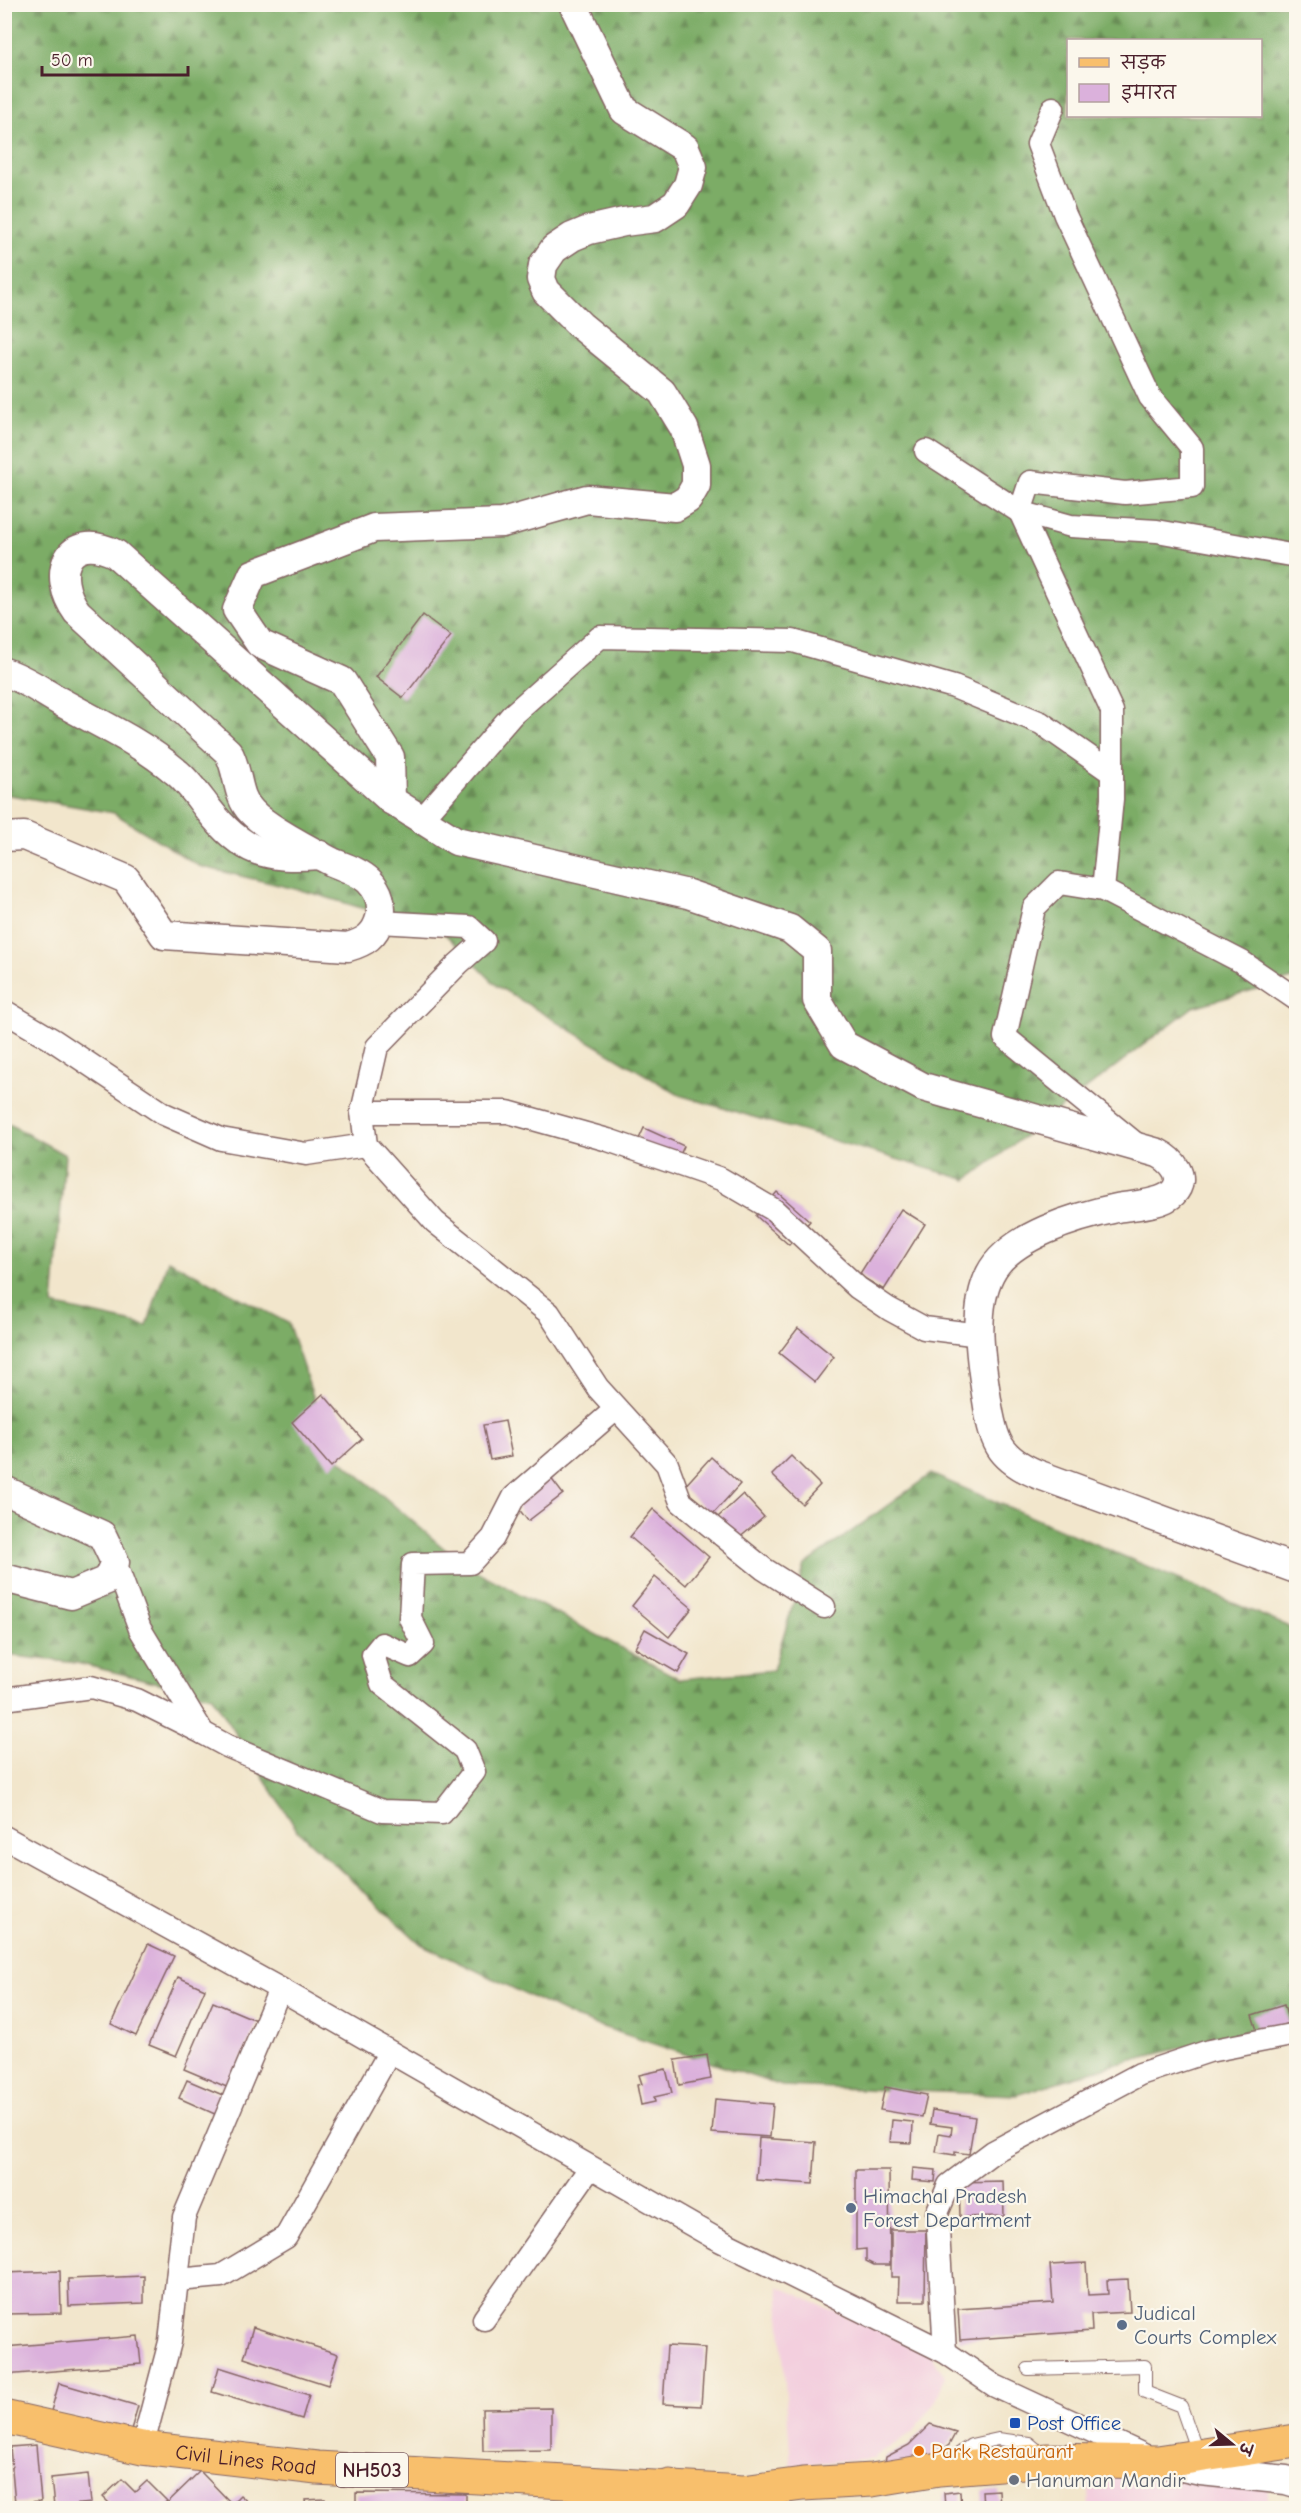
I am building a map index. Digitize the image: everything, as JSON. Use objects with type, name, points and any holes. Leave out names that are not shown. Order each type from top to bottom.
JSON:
[{"type":"main road","name":"Civil Lines Road","points":[[4,2417],[142,2448],[317,2468],[660,2497],[743,2492]]},
{"type":"main road","name":"NH503","points":[[743,2492],[803,2484],[872,2480],[939,2469],[1048,2460],[1158,2462],[1288,2443]]},
{"type":"main road","points":[[710,2508],[743,2492]]},
{"type":"street","points":[[392,800],[390,758],[342,681],[260,644],[237,610],[253,574],[374,528],[502,523],[587,499],[675,507],[688,499],[696,485],[696,465],[684,428],[662,392],[580,326],[546,291],[541,279],[543,264],[554,249],[572,237],[589,230],[655,218],[676,204],[688,185],[693,167],[685,148],[624,110],[573,4]]},
{"type":"street","points":[[1053,108],[1038,144],[1065,215],[1150,397],[1192,448],[1192,487],[1125,493],[1030,482],[1020,512],[1112,711],[1112,799],[1103,890]]},
{"type":"street","points":[[926,451],[1020,512],[1071,526],[1157,531],[1296,556]]},
{"type":"street","points":[[4,837],[24,836],[126,879],[164,935],[348,947],[368,939],[375,932],[379,922],[380,900],[367,879],[320,855],[253,814],[245,802],[233,761],[228,752],[77,612],[66,593],[63,582],[67,560],[73,552],[88,545],[103,547],[116,554],[392,800],[456,841],[688,894],[790,929],[817,951],[817,1000],[844,1045],[923,1088],[1140,1147],[1164,1156],[1176,1167],[1179,1176],[1177,1188],[1172,1194],[1160,1200],[1086,1215],[1052,1228],[1012,1250],[996,1264],[987,1281],[982,1301],[980,1335],[991,1426],[1000,1449],[1015,1464],[1037,1474],[1296,1569]]},
{"type":"street","points":[[422,819],[512,715],[600,637],[793,641],[954,687],[1041,723],[1112,772]]},
{"type":"street","points":[[4,672],[138,744],[160,759],[178,773],[224,829],[241,843],[264,854],[320,855]]},
{"type":"street","points":[[1140,1147],[1005,1037],[1034,908],[1059,883],[1103,890],[1242,962],[1296,999]]},
{"type":"street","points":[[379,922],[469,927],[484,941],[458,964],[377,1047],[362,1112],[366,1145],[435,1222],[549,1314],[598,1388],[667,1464],[681,1502],[764,1569],[824,1607]]},
{"type":"street","points":[[4,1011],[53,1040],[164,1114],[221,1139],[306,1154],[366,1145]]},
{"type":"street","points":[[362,1112],[508,1112],[609,1140],[721,1179],[774,1210],[858,1288],[889,1309],[924,1328],[980,1335]]},
{"type":"street","points":[[4,1700],[91,1687],[137,1700],[227,1746],[382,1811],[442,1813],[474,1772],[465,1750],[382,1684],[373,1655],[382,1644],[410,1656],[423,1644],[410,1618],[413,1564],[470,1563],[493,1538],[514,1497],[616,1409]]},
{"type":"street","points":[[4,1490],[102,1535],[115,1562],[140,1629],[203,1733]]},
{"type":"street","points":[[4,1578],[71,1595],[107,1580],[115,1562]]},
{"type":"street","points":[[4,1837],[280,1989],[712,2237],[945,2352],[994,2386],[1158,2462],[1201,2471],[1291,2481],[1288,2443]]},
{"type":"street","points":[[142,2448],[170,2342],[184,2217],[280,1989]]},
{"type":"street","points":[[945,2352],[937,2212],[948,2185],[993,2152],[1140,2074],[1209,2050],[1296,2034]]},
{"type":"street","points":[[178,2280],[221,2276],[286,2237],[389,2053]]},
{"type":"street","points":[[484,2319],[590,2168]]},
{"type":"lane","points":[[1028,2369],[1145,2366],[1145,2392],[1181,2406],[1199,2456]]},
{"type":"shaded area","points":[[778,2286],[932,2355],[945,2377],[936,2400],[913,2432],[873,2458],[791,2465]]},
{"type":"shaded area","points":[[1088,2470],[1268,2487],[1268,2508],[1090,2508]]},
{"type":"green space","points":[[4,5],[1296,5],[1296,978],[1193,1007],[967,1180],[679,1095],[497,986],[444,933],[312,893],[199,866],[114,813],[5,794]]},
{"type":"green space","points":[[4,1121],[65,1155],[53,1305],[147,1326],[168,1260],[288,1323],[332,1452],[461,1563],[680,1679],[773,1670],[805,1565],[931,1474],[1287,1626],[1296,1633],[1296,2019],[1117,2064],[1016,2095],[782,2086],[575,2018],[421,1944],[297,1830],[212,1696],[77,1663],[5,1655]]},
{"type":"building","points":[[423,615],[451,636],[403,698],[376,677]]},
{"type":"building","points":[[644,1128],[684,1146],[674,1168],[634,1150]]},
{"type":"building","points":[[777,1192],[810,1221],[789,1245],[756,1216]]},
{"type":"building","points":[[901,1209],[925,1224],[884,1290],[859,1275]]},
{"type":"building","points":[[798,1328],[834,1357],[815,1382],[779,1353]]},
{"type":"building","points":[[323,1394],[362,1439],[331,1467],[292,1422]]},
{"type":"building","points":[[505,1421],[512,1456],[490,1460],[483,1425]]},
{"type":"building","points":[[791,1456],[820,1485],[802,1504],[772,1475]]},
{"type":"building","points":[[711,1457],[740,1484],[712,1515],[683,1488]]},
{"type":"building","points":[[550,1477],[563,1494],[528,1521],[515,1504]]},
{"type":"building","points":[[743,1494],[764,1517],[738,1539],[718,1517]]},
{"type":"building","points":[[653,1509],[709,1557],[686,1585],[630,1537]]},
{"type":"building","points":[[655,1577],[692,1608],[669,1637],[632,1606]]},
{"type":"building","points":[[645,1629],[689,1654],[678,1673],[635,1648]]},
{"type":"building","points":[[148,1944],[174,1956],[136,2036],[111,2024]]},
{"type":"building","points":[[178,1977],[205,1989],[176,2056],[149,2045]]},
{"type":"building","points":[[213,2002],[258,2021],[229,2088],[184,2069]]},
{"type":"building","points":[[1284,2005],[1289,2023],[1258,2033],[1252,2015]]},
{"type":"building","points":[[707,2055],[711,2079],[679,2085],[675,2060]]},
{"type":"building","points":[[666,2069],[672,2093],[654,2097],[655,2102],[641,2105],[637,2085],[642,2084],[639,2075]]},
{"type":"building","points":[[187,2080],[225,2096],[217,2115],[179,2098]]},
{"type":"building","points":[[885,2087],[927,2095],[922,2117],[880,2110]]},
{"type":"building","points":[[715,2099],[773,2104],[770,2137],[712,2133]]},
{"type":"building","points":[[932,2110],[975,2117],[969,2154],[955,2152],[955,2155],[936,2152],[939,2133],[951,2135],[952,2127],[930,2124]]},
{"type":"building","points":[[892,2120],[913,2122],[912,2143],[890,2142]]},
{"type":"building","points":[[759,2138],[816,2142],[813,2184],[756,2180]]},
{"type":"building","points":[[913,2168],[936,2170],[935,2182],[912,2180]]},
{"type":"building","points":[[856,2170],[889,2170],[890,2265],[874,2265],[866,2261],[866,2249],[856,2250]]},
{"type":"building","points":[[1003,2181],[1004,2216],[960,2217],[959,2182]]},
{"type":"building","points":[[891,2230],[926,2230],[925,2301],[898,2301],[899,2277],[891,2277]]},
{"type":"building","points":[[1086,2263],[1088,2295],[1108,2294],[1107,2280],[1128,2279],[1130,2312],[1091,2314],[1092,2331],[960,2340],[958,2309],[1053,2303],[1050,2265]]},
{"type":"building","points":[[60,2271],[61,2313],[4,2314],[4,2273]]},
{"type":"building","points":[[144,2276],[144,2303],[69,2306],[68,2279]]},
{"type":"building","points":[[253,2327],[338,2354],[328,2385],[244,2358]]},
{"type":"building","points":[[138,2336],[141,2364],[4,2375],[4,2347]]},
{"type":"building","points":[[667,2346],[705,2348],[701,2406],[663,2404]]},
{"type":"building","points":[[219,2367],[309,2395],[302,2419],[212,2392]]},
{"type":"building","points":[[59,2383],[138,2406],[130,2433],[51,2411]]},
{"type":"building","points":[[551,2408],[551,2450],[483,2451],[482,2409]]},
{"type":"building","name":"Park Restaurant","points":[[930,2424],[956,2432],[949,2445],[927,2461],[884,2467],[886,2457],[909,2445]]},
{"type":"building","points":[[36,2445],[41,2501],[15,2503],[10,2447]]},
{"type":"building","points":[[200,2471],[229,2501],[221,2508],[162,2508]]},
{"type":"building","points":[[88,2474],[91,2503],[54,2507],[51,2478]]},
{"type":"building","points":[[122,2479],[135,2492],[147,2481],[167,2501],[160,2508],[114,2508],[103,2497]]},
{"type":"building","points":[[999,2490],[1000,2508],[983,2508],[982,2491]]},
{"type":"building","points":[[960,2491],[961,2508],[945,2508],[944,2493]]},
{"type":"building","points":[[356,2493],[466,2494],[466,2508],[356,2508]]},
{"type":"building","points":[[240,2495],[254,2508],[227,2508]]},
{"type":"building","points":[[325,2499],[326,2508],[306,2508],[305,2500]]},
{"type":"place","name":"Himachal Pradesh Forest Department","points":[[851,2208]]},
{"type":"place","name":"Judical Courts Complex","points":[[1122,2325]]},
{"type":"place","name":"Post Office","points":[[1015,2423]]},
{"type":"place","name":"Park Restaurant","points":[[919,2451]]},
{"type":"place","name":"Hanuman Mandir","points":[[1014,2480]]}]
